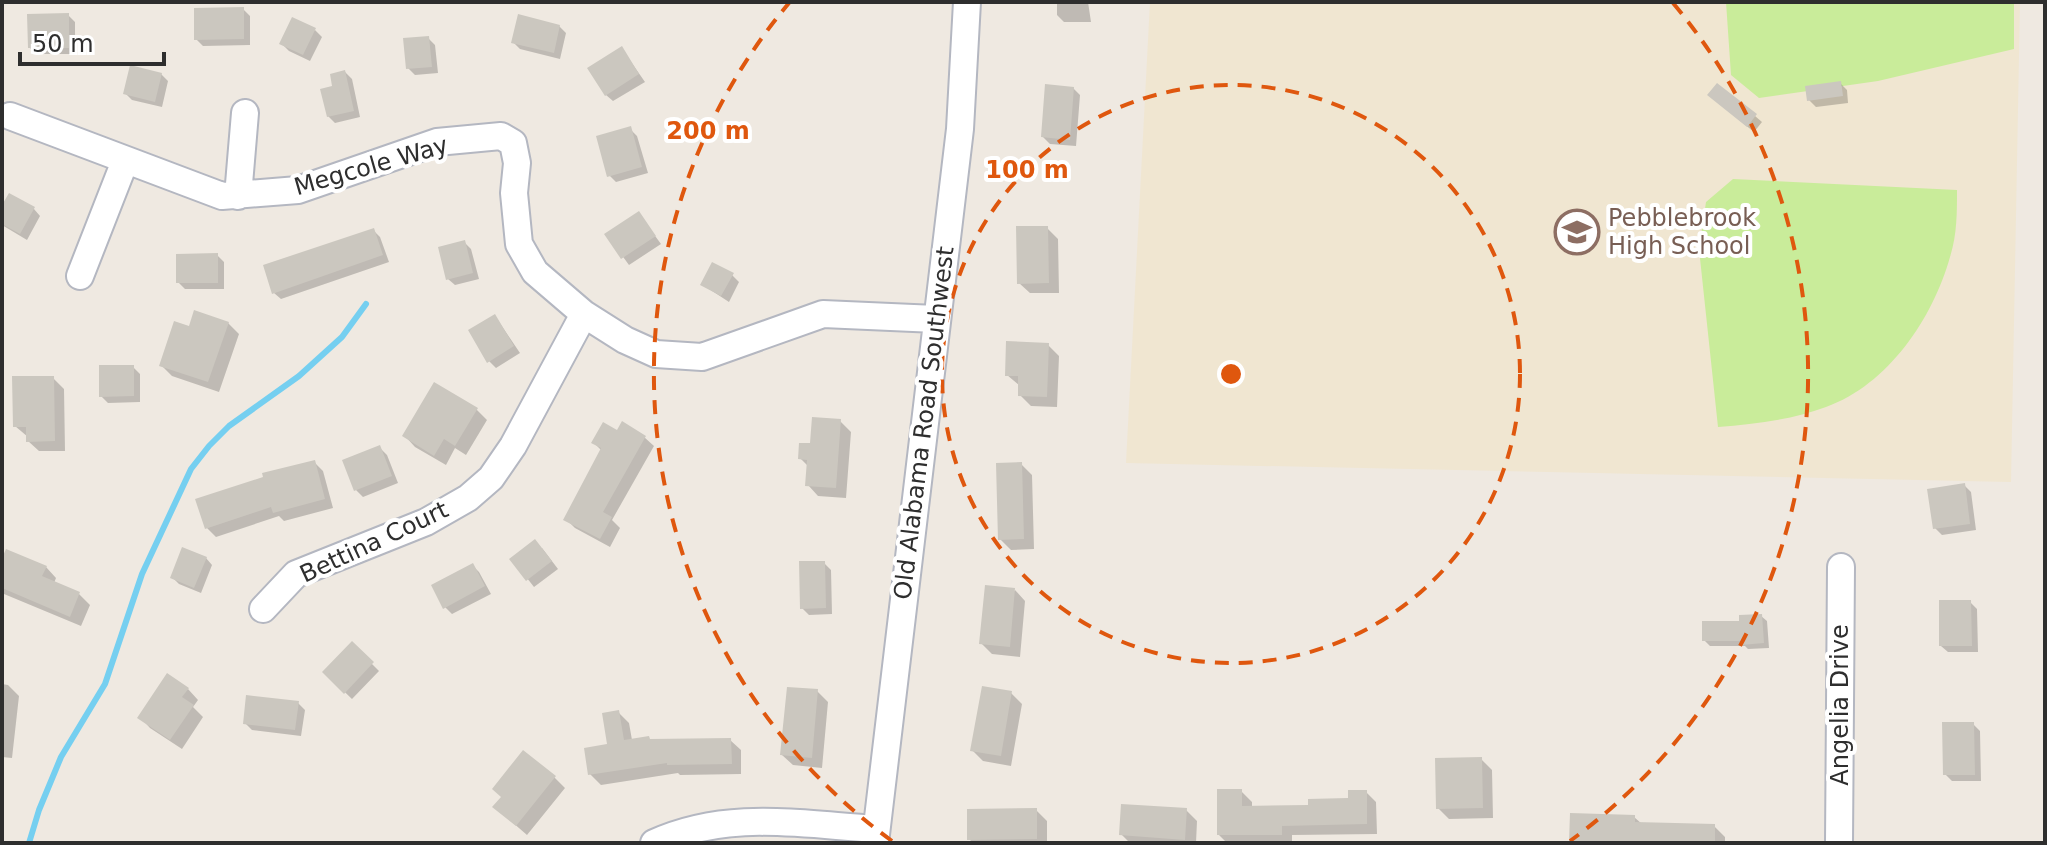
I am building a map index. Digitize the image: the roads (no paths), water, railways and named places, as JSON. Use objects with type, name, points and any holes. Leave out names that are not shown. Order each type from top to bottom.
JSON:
[{"type":"street","name":"Old Alabama Road Southwest","points":[[876,836],[960,129],[967,2]]},
{"type":"street","points":[[238,196],[245,113]]},
{"type":"street","name":"Megcole Way","points":[[10,116],[222,196],[298,190],[437,142],[501,136],[513,143],[517,163],[514,193],[519,244],[535,272],[584,314],[656,354],[702,357],[823,314],[936,319]]},
{"type":"street","points":[[80,276],[125,161]]},
{"type":"street","name":"Bettina Court","points":[[263,609],[296,574],[426,522],[468,498],[491,478],[513,446],[584,314]]},
{"type":"street","name":"Angelia Drive","points":[[1839,843],[1841,567]]},
{"type":"street","points":[[654,843],[681,831],[743,820],[876,836]]},
{"type":"waterway","points":[[29,843],[61,757],[105,684],[142,574],[191,469],[229,426],[299,376],[342,337],[366,304]]},
{"type":"place","name":"Pebblebrook High School","points":[[1577,232]]}]
